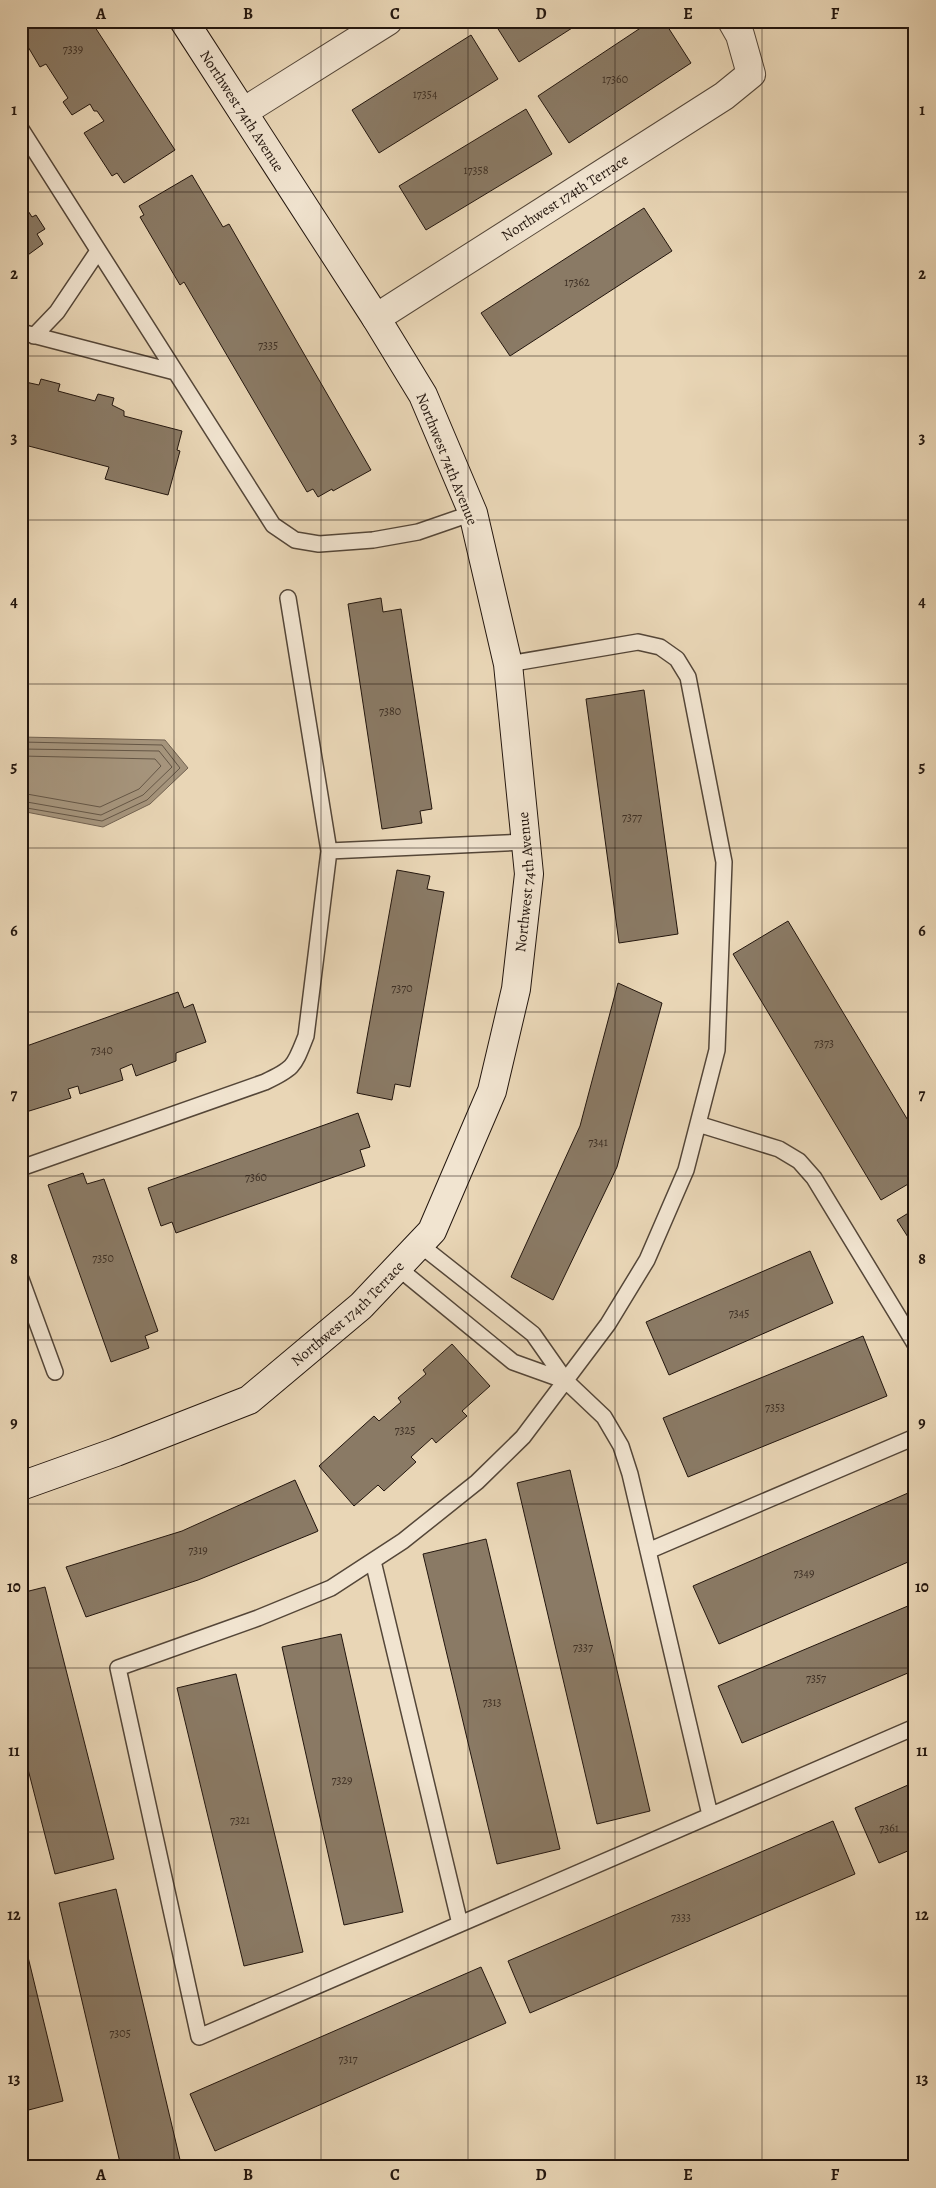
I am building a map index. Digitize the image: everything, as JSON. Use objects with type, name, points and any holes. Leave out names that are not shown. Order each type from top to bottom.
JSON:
[{"type":"street","name":"Northwest 74th Avenue","points":[[184,21],[376,318],[423,395],[473,513],[508,664],[529,874],[516,989]]},
{"type":"street","points":[[243,112],[388,21]]},
{"type":"street","name":"Northwest 174th Terrace","points":[[376,318],[724,96],[751,74],[740,35],[732,21]]},
{"type":"street","name":"Northwest 174th Terrace","points":[[21,1486],[116,1452],[249,1400],[361,1306],[432,1231],[492,1091],[516,989]]},
{"type":"lane","points":[[21,129],[273,525],[296,540],[319,544],[373,540],[418,532],[473,513]]},
{"type":"lane","points":[[28,334],[56,312],[98,251]]},
{"type":"lane","points":[[28,334],[175,372]]},
{"type":"lane","points":[[21,1168],[265,1082],[283,1073],[296,1063],[306,1036],[329,851],[288,598]]},
{"type":"lane","points":[[508,664],[638,642],[660,647],[676,659],[688,677],[724,862],[717,1050],[686,1170],[647,1260],[608,1324],[523,1437],[477,1482],[403,1541],[331,1588],[258,1618],[118,1668],[200,2037],[915,1727]]},
{"type":"lane","points":[[329,851],[526,842]]},
{"type":"lane","points":[[698,1124],[779,1149],[799,1161],[814,1178],[915,1344]]},
{"type":"lane","points":[[419,1244],[534,1334],[566,1381],[604,1417],[621,1446],[630,1474],[710,1816]]},
{"type":"lane","points":[[397,1267],[512,1362],[566,1381]]},
{"type":"lane","points":[[21,1280],[55,1372]]},
{"type":"lane","points":[[648,1550],[915,1437]]},
{"type":"lane","points":[[373,1561],[460,1924]]},
{"type":"water","points":[[21,737],[165,740],[188,768],[150,804],[103,827],[21,811]]},
{"type":"building","points":[[21,21],[91,21],[175,150],[124,183],[117,173],[112,176],[84,133],[104,121],[90,104],[72,115],[63,102],[68,98],[46,64],[40,67],[21,35]]},
{"type":"building","points":[[493,21],[583,21],[519,62]]},
{"type":"building","points":[[651,21],[664,21],[691,63],[569,143],[538,96]]},
{"type":"building","points":[[471,35],[498,79],[379,153],[352,110]]},
{"type":"building","points":[[526,109],[552,154],[426,230],[399,186]]},
{"type":"building","points":[[192,175],[223,227],[229,224],[371,470],[333,491],[332,489],[318,497],[313,489],[307,492],[184,282],[180,285],[140,217],[144,215],[139,206]]},
{"type":"building","points":[[21,200],[32,217],[36,215],[45,229],[37,234],[43,244],[21,260]]},
{"type":"building","points":[[644,208],[672,251],[510,356],[481,313]]},
{"type":"building","points":[[41,379],[60,384],[58,391],[95,401],[98,394],[114,398],[112,405],[124,411],[124,416],[182,431],[177,450],[180,451],[168,495],[105,479],[109,467],[21,444],[21,381],[39,385]]},
{"type":"building","points":[[381,598],[383,612],[401,609],[432,809],[420,811],[422,823],[382,829],[348,604]]},
{"type":"building","points":[[644,690],[678,934],[619,943],[586,699]]},
{"type":"building","points":[[397,870],[430,876],[427,889],[444,892],[410,1087],[395,1084],[392,1100],[357,1093]]},
{"type":"building","points":[[788,921],[915,1132],[915,1180],[881,1200],[733,954]]},
{"type":"building","points":[[618,983],[662,1003],[617,1167],[553,1300],[511,1277],[580,1126]]},
{"type":"building","points":[[178,992],[184,1008],[193,1004],[206,1042],[176,1053],[176,1061],[136,1076],[132,1064],[120,1069],[123,1080],[80,1094],[78,1086],[68,1089],[71,1098],[26,1112],[23,1107],[21,1108],[21,1048]]},
{"type":"building","points":[[358,1113],[370,1147],[360,1150],[365,1166],[176,1233],[172,1222],[161,1226],[148,1188]]},
{"type":"building","points":[[83,1173],[87,1184],[104,1179],[158,1331],[145,1336],[149,1348],[111,1362],[48,1185]]},
{"type":"building","points":[[915,1209],[915,1248],[897,1220]]},
{"type":"building","points":[[810,1251],[833,1303],[669,1375],[646,1322]]},
{"type":"building","points":[[863,1336],[887,1396],[688,1477],[663,1418]]},
{"type":"building","points":[[452,1344],[490,1386],[462,1411],[467,1416],[436,1443],[432,1438],[411,1457],[416,1462],[384,1491],[378,1485],[354,1506],[319,1466],[374,1416],[379,1421],[401,1402],[398,1398],[426,1374],[423,1370]]},
{"type":"building","points":[[570,1470],[650,1811],[597,1824],[517,1483]]},
{"type":"building","points":[[295,1480],[318,1531],[198,1580],[86,1617],[66,1567],[182,1531]]},
{"type":"building","points":[[915,1490],[915,1559],[719,1644],[693,1586]]},
{"type":"building","points":[[486,1539],[560,1849],[497,1864],[423,1554]]},
{"type":"building","points":[[45,1587],[114,1859],[55,1874],[21,1742],[21,1593]]},
{"type":"building","points":[[915,1603],[915,1670],[742,1743],[718,1686]]},
{"type":"building","points":[[341,1634],[403,1912],[344,1925],[282,1647]]},
{"type":"building","points":[[236,1674],[303,1952],[244,1966],[177,1688]]},
{"type":"building","points":[[915,1782],[915,1848],[879,1863],[855,1808]]},
{"type":"building","points":[[833,1821],[855,1874],[530,2013],[508,1961]]},
{"type":"building","points":[[116,1889],[181,2164],[168,2167],[121,2167],[59,1903]]},
{"type":"building","points":[[21,1928],[63,2101],[21,2112]]},
{"type":"building","points":[[481,1967],[506,2023],[215,2151],[190,2094]]},
{"type":"building","points":[[61,2161],[63,2167],[44,2167]]}]
